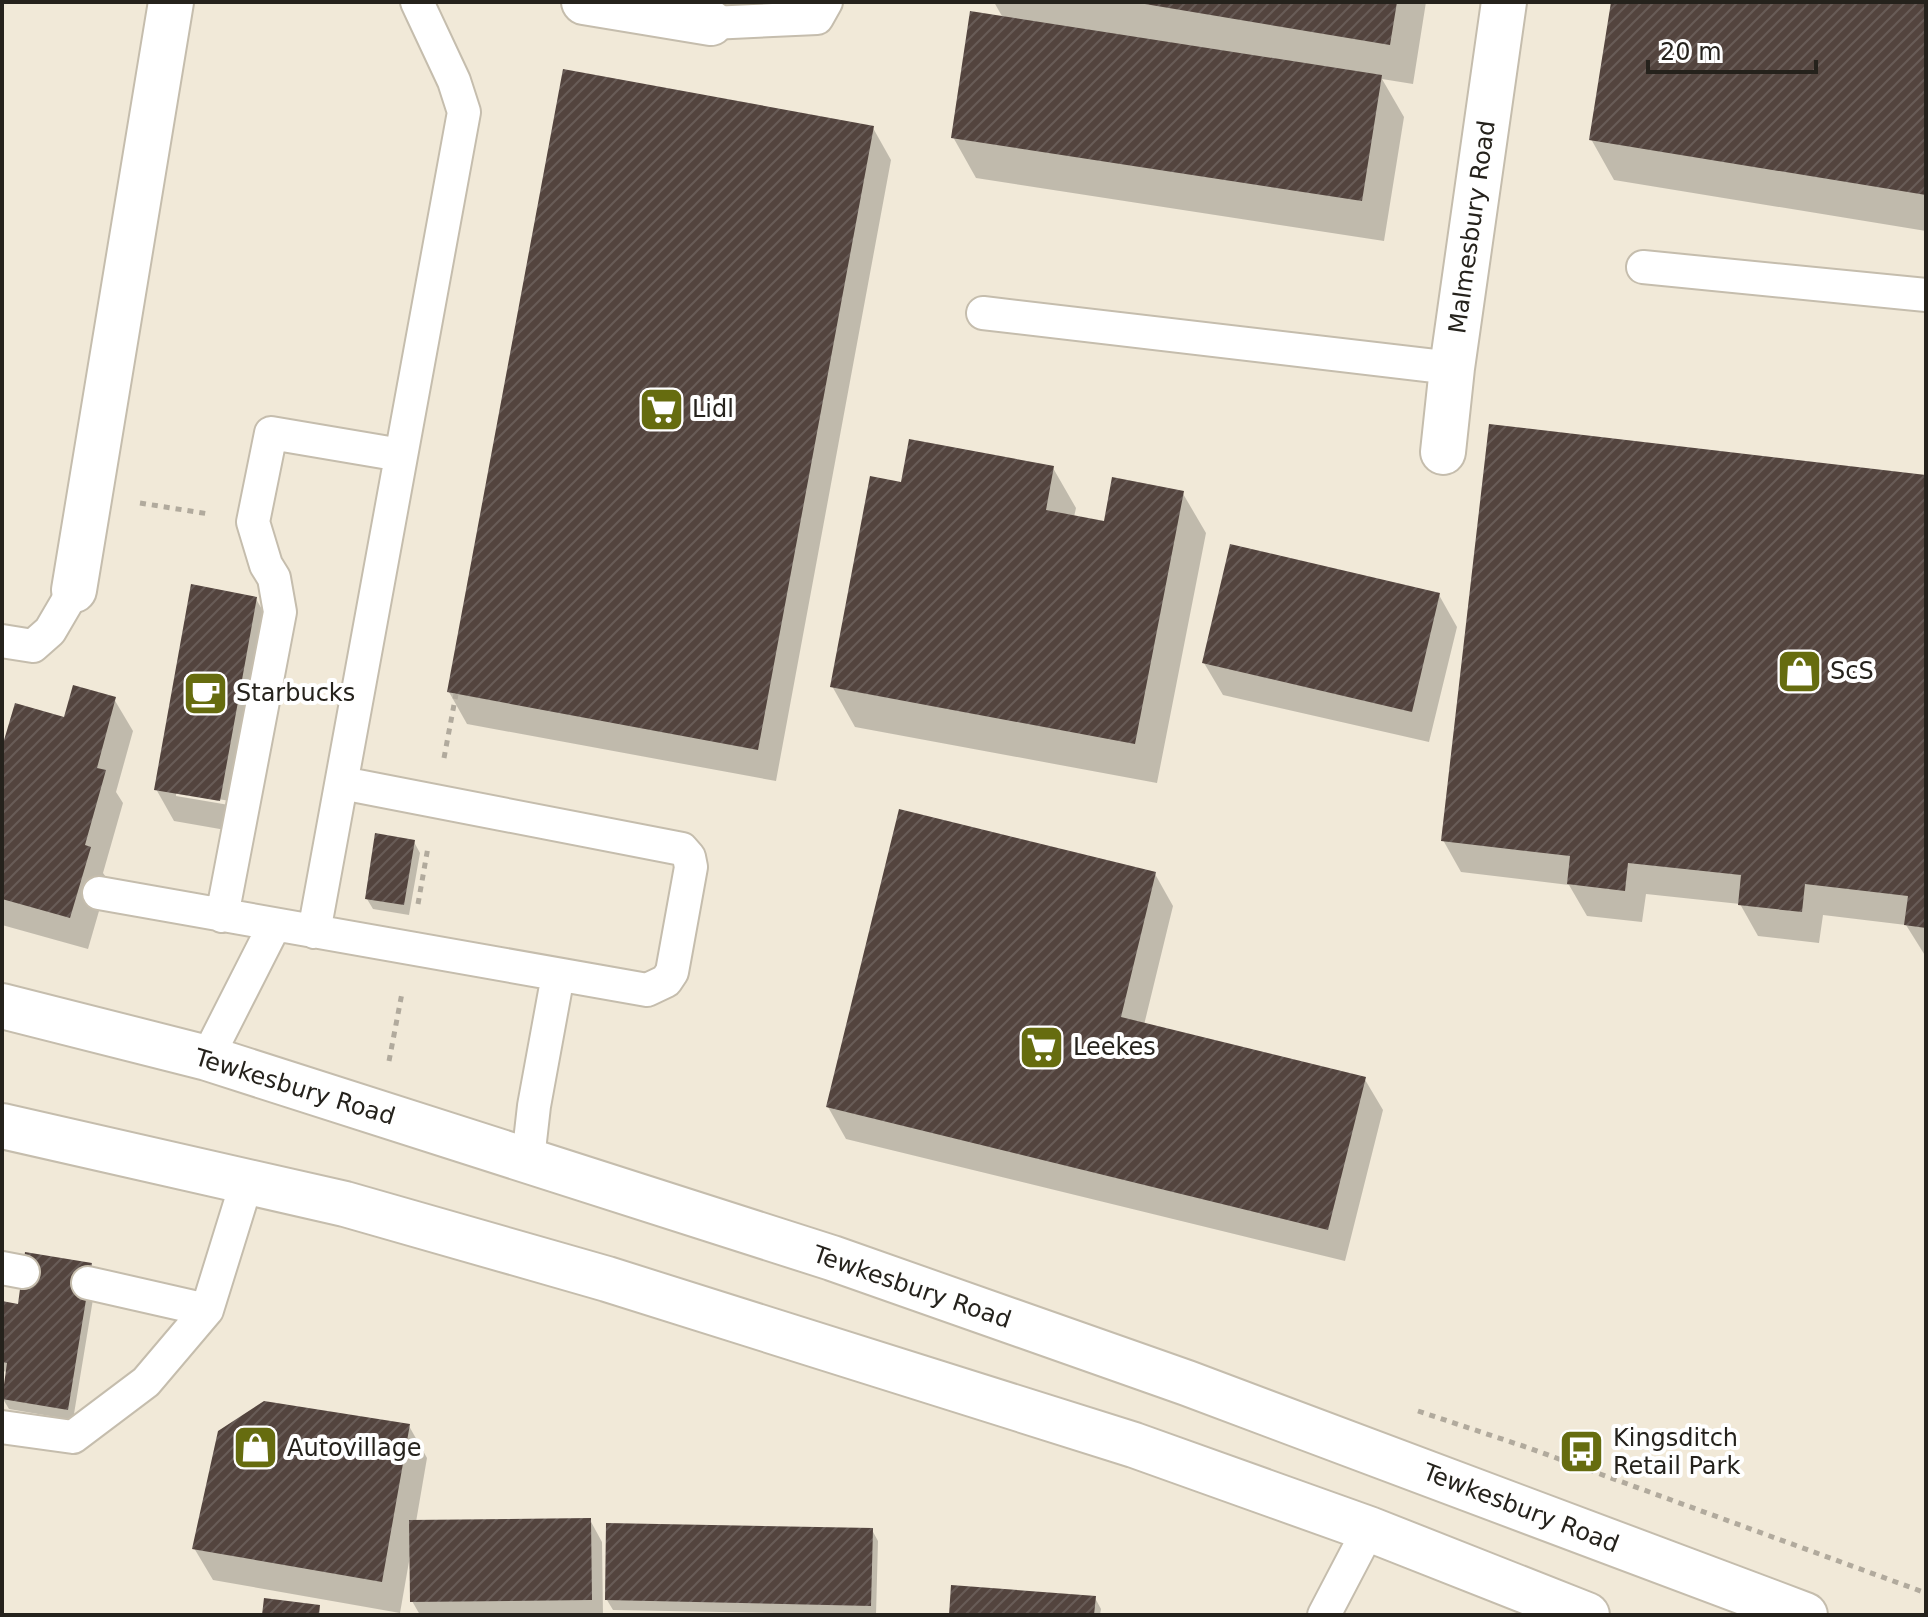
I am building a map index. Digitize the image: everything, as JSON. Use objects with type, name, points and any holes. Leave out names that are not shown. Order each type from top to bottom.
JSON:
[{"type":"main road","points":[[74,590],[171,2]]},
{"type":"main road","points":[[584,2],[711,23]]},
{"type":"main road","name":"Malmesbury Road","points":[[1443,452],[1504,2]]},
{"type":"main road","name":"Tewkesbury Road","points":[[2,1006],[207,1058],[832,1258],[1187,1383],[1805,1615]]},
{"type":"main road","points":[[2,1126],[345,1204],[607,1279],[1134,1445],[1369,1529],[1587,1615]]},
{"type":"lane","points":[[314,932],[464,112],[454,81],[417,2]]},
{"type":"lane","points":[[711,23],[817,18],[826,2]]},
{"type":"lane","points":[[1643,267],[1926,295]]},
{"type":"lane","points":[[983,313],[1452,368]]},
{"type":"lane","points":[[222,916],[280,612],[274,578],[266,565],[253,522],[271,433],[401,455]]},
{"type":"lane","points":[[2,641],[33,646],[50,631],[74,590]]},
{"type":"lane","points":[[99,893],[647,990],[666,981],[672,972],[691,867],[689,857],[682,849],[342,783]]},
{"type":"lane","points":[[207,1058],[274,926]]},
{"type":"lane","points":[[528,1159],[534,1106],[558,975]]},
{"type":"lane","points":[[2,1427],[73,1437],[146,1382],[207,1310],[247,1181]]},
{"type":"lane","points":[[88,1283],[207,1310]]},
{"type":"lane","points":[[1324,1615],[1369,1529]]},
{"type":"path","points":[[90,494],[253,522]]},
{"type":"path","points":[[389,1062],[456,694]]},
{"type":"building","points":[[1133,2],[1397,2],[1390,45]]},
{"type":"building","points":[[1611,2],[1926,2],[1926,195],[1589,140]]},
{"type":"building","points":[[970,11],[1382,75],[1362,201],[951,138]]},
{"type":"building","name":"Lidl","points":[[563,69],[874,126],[758,750],[447,692]]},
{"type":"building","points":[[1489,424],[1926,475],[1926,928],[1904,925],[1908,896],[1805,884],[1802,912],[1738,905],[1741,875],[1628,863],[1625,891],[1567,884],[1570,856],[1441,841]]},
{"type":"building","points":[[909,439],[1054,466],[1046,510],[1104,521],[1112,477],[1184,491],[1135,744],[830,687],[870,476],[901,482]]},
{"type":"building","points":[[1230,544],[1440,593],[1412,712],[1202,663]]},
{"type":"building","name":"Starbucks","points":[[191,584],[257,597],[220,801],[154,790]]},
{"type":"building","points":[[73,685],[116,697],[97,768],[106,770],[85,845],[91,847],[70,918],[2,899],[2,747],[15,703],[64,717]]},
{"type":"building","name":"Leekes","points":[[899,809],[1156,872],[1121,1017],[1366,1077],[1328,1230],[826,1107]]},
{"type":"building","points":[[375,833],[415,840],[404,905],[365,899]]},
{"type":"building","points":[[25,1252],[92,1263],[68,1410],[2,1399],[7,1363],[2,1362],[2,1301],[18,1304]]},
{"type":"building","points":[[264,1401],[410,1424],[382,1582],[192,1549],[218,1431]]},
{"type":"building","points":[[591,1518],[592,1600],[410,1602],[409,1520]]},
{"type":"building","points":[[606,1523],[873,1528],[871,1606],[605,1600]]},
{"type":"building","points":[[951,1585],[1096,1596],[1094,1615],[949,1615]]},
{"type":"building","points":[[264,1598],[320,1605],[319,1615],[262,1615]]},
{"type":"place","name":"Lidl","points":[[661,409]]},
{"type":"place","name":"ScS","points":[[1799,671]]},
{"type":"place","name":"Starbucks","points":[[205,693]]},
{"type":"place","name":"Leekes","points":[[1042,1047]]},
{"type":"place","name":"Autovillage","points":[[256,1448]]},
{"type":"place","name":"Kingsditch Retail Park","points":[[1582,1452]]}]
